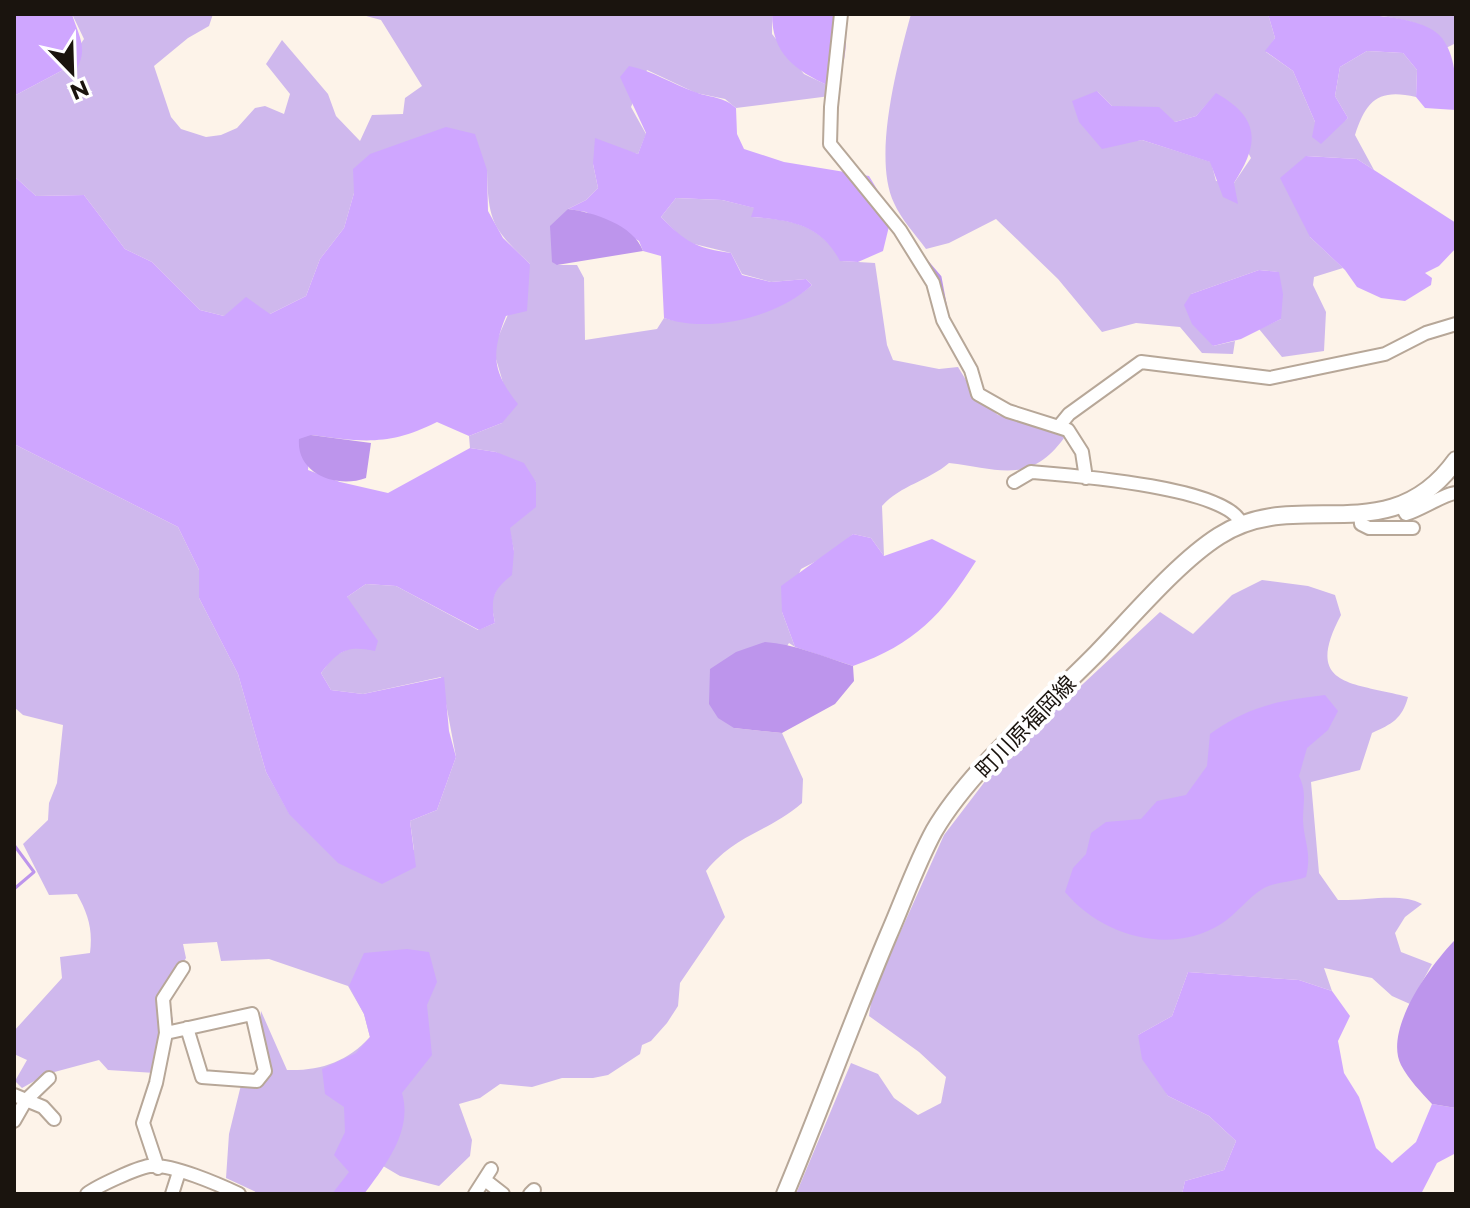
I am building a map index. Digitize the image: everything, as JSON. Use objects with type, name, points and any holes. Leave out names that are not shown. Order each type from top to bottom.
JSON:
[{"type":"main road","name":"町川原福岡線","points":[[785,1194],[862,1000],[935,831],[964,790],[1204,547],[1241,524],[1285,516],[1404,510],[1442,477],[1456,460]]},
{"type":"street","points":[[841,14],[828,133],[830,144],[900,230],[933,283],[943,320],[971,370],[978,394],[985,401],[1037,422],[1060,425],[1079,445],[1086,478]]},
{"type":"street","points":[[1060,425],[1069,414],[1141,362],[1270,378],[1385,354],[1426,333],[1456,324]]},
{"type":"street","points":[[1014,482],[1031,472],[1162,487],[1229,509],[1239,516],[1241,524]]},
{"type":"street","points":[[1393,528],[1404,510],[1432,506],[1454,493],[1442,477]]},
{"type":"street","points":[[1360,513],[1361,524],[1369,528],[1413,528]]},
{"type":"street","points":[[158,1168],[143,1123],[156,1083],[166,1033],[163,999],[183,968]]},
{"type":"street","points":[[166,1033],[187,1028],[252,1014],[264,1077],[257,1081],[202,1077],[187,1028]]},
{"type":"street","points":[[14,1121],[20,1097],[49,1078]]},
{"type":"street","points":[[20,1097],[43,1107],[54,1119]]},
{"type":"street","points":[[87,1194],[110,1181],[150,1166],[179,1172],[239,1194]]},
{"type":"street","points":[[172,1194],[179,1172]]},
{"type":"street","points":[[475,1194],[488,1174],[503,1194]]},
{"type":"street","points":[[110,1181],[117,1194]]},
{"type":"shaded area","points":[[14,14],[72,14],[82,48],[76,70],[63,70],[14,96]]},
{"type":"shaded area","points":[[72,14],[213,14],[209,26],[188,38],[154,66],[171,117],[181,129],[206,137],[221,135],[237,128],[255,108],[265,106],[284,114],[290,94],[266,64],[282,40],[328,94],[336,116],[360,141],[372,115],[403,114],[405,98],[422,86],[381,20],[359,14],[772,14],[772,34],[804,74],[829,86],[830,96],[736,108],[725,99],[696,93],[647,70],[631,107],[646,134],[638,154],[618,149],[593,164],[598,188],[586,200],[568,209],[557,265],[577,265],[584,278],[585,340],[657,329],[664,318],[698,321],[763,310],[800,294],[812,285],[806,279],[771,282],[742,274],[731,253],[686,242],[661,217],[676,198],[722,200],[755,208],[752,217],[804,226],[824,239],[841,261],[875,263],[887,345],[893,360],[939,369],[958,367],[977,398],[998,415],[1059,428],[1064,438],[1039,463],[1026,468],[998,470],[949,463],[882,506],[884,556],[871,538],[853,534],[830,554],[801,569],[782,612],[795,647],[789,643],[734,728],[782,733],[803,779],[802,803],[729,849],[706,871],[725,917],[680,983],[678,1006],[651,1041],[642,1045],[640,1054],[608,1075],[562,1078],[532,1087],[500,1084],[480,1098],[459,1104],[472,1140],[470,1156],[439,1186],[400,1176],[383,1166],[363,1194],[260,1194],[226,1178],[229,1134],[241,1085],[260,1083],[270,1075],[259,1038],[261,1011],[287,1070],[322,1067],[352,1053],[370,1037],[364,1014],[348,986],[269,959],[221,961],[217,942],[183,944],[186,958],[173,979],[167,1003],[173,1019],[168,1056],[155,1073],[108,1070],[99,1060],[47,1074],[22,1088],[15,1081],[27,1060],[14,1054],[14,1031],[62,978],[60,957],[90,953],[91,936],[87,915],[77,894],[49,895],[23,844],[48,820],[49,803],[57,783],[63,725],[23,715],[14,707],[14,444],[178,527],[199,570],[199,598],[238,674],[266,772],[289,813],[338,862],[414,850],[410,821],[437,810],[456,757],[441,677],[363,694],[331,690],[321,673],[334,656],[354,646],[347,597],[366,584],[396,586],[478,630],[495,623],[491,602],[514,551],[509,528],[536,506],[536,482],[496,452],[470,448],[469,436],[502,423],[504,386],[493,349],[530,264],[500,233],[495,223],[489,202],[487,170],[371,154],[354,169],[354,193],[344,228],[320,259],[306,296],[270,314],[224,316],[200,310],[152,262],[125,249],[84,195],[36,196],[14,176],[14,96],[63,70],[84,39]]},
{"type":"shaded area","points":[[772,14],[847,14],[843,63],[836,80],[829,86],[806,74],[788,59],[776,40]]},
{"type":"shaded area","points":[[911,14],[1268,14],[1275,38],[1266,52],[1293,71],[1315,122],[1334,129],[1348,118],[1335,96],[1340,67],[1367,51],[1403,53],[1417,70],[1416,97],[1392,94],[1375,100],[1364,113],[1355,135],[1374,170],[1357,159],[1307,156],[1310,237],[1343,268],[1314,277],[1313,285],[1326,312],[1324,351],[1282,357],[1259,329],[1281,319],[1278,272],[1259,270],[1191,294],[1213,346],[1235,341],[1233,354],[1202,353],[1180,327],[1136,323],[1102,332],[1058,279],[996,219],[949,243],[926,249],[894,203],[886,161],[889,109]],"holes":[[[1097,91],[1112,106],[1175,122],[1196,116],[1216,94],[1251,158],[1234,183],[1216,181],[1211,162],[1142,140],[1126,142]]]},
{"type":"shaded area","points":[[1268,14],[1360,14],[1410,21],[1429,28],[1442,38],[1451,54],[1456,110],[1425,108],[1416,97],[1417,70],[1403,53],[1367,51],[1340,67],[1335,96],[1348,118],[1321,144],[1312,137],[1315,122],[1293,71],[1265,51],[1275,38]]},
{"type":"shaded area","points":[[1374,14],[1456,14],[1456,43],[1446,48],[1441,39],[1425,27]]},
{"type":"shaded area","points":[[629,66],[731,104],[736,108],[737,134],[744,149],[784,162],[869,176],[892,214],[883,251],[858,262],[840,261],[824,239],[803,226],[751,217],[754,208],[722,200],[676,198],[661,217],[692,242],[731,253],[742,275],[771,282],[806,279],[812,285],[781,306],[742,320],[701,324],[664,318],[661,256],[643,251],[639,241],[586,212],[568,209],[586,200],[598,188],[593,164],[595,138],[638,154],[646,133],[620,77]]},
{"type":"shaded area","points":[[1097,91],[1112,106],[1159,107],[1175,122],[1196,116],[1216,93],[1230,102],[1248,122],[1251,132],[1248,156],[1234,183],[1238,204],[1223,197],[1210,162],[1142,140],[1102,149],[1079,122],[1072,101]]},
{"type":"shaded area","points":[[446,127],[475,134],[487,170],[488,211],[503,238],[530,264],[527,311],[506,316],[496,352],[503,382],[518,404],[502,423],[469,436],[437,422],[390,439],[311,435],[308,470],[340,482],[388,493],[470,448],[496,452],[524,463],[536,482],[536,507],[510,528],[514,551],[512,575],[494,596],[495,623],[479,630],[396,586],[366,584],[347,597],[378,641],[375,651],[350,649],[333,659],[321,673],[331,690],[363,694],[444,677],[449,731],[456,757],[437,810],[410,821],[416,867],[382,884],[338,863],[289,814],[266,772],[238,674],[199,598],[199,570],[178,527],[14,444],[14,176],[36,196],[84,195],[125,249],[152,262],[200,310],[224,316],[246,297],[270,314],[306,296],[320,259],[344,228],[354,193],[353,169],[370,154]]},
{"type":"shaded area","points":[[1306,156],[1357,159],[1456,223],[1456,248],[1439,266],[1425,273],[1432,278],[1431,285],[1405,301],[1381,298],[1357,287],[1345,270],[1310,237],[1280,178]]},
{"type":"shaded area","points":[[568,209],[612,221],[631,234],[643,251],[557,265],[552,262],[550,226]]},
{"type":"shaded area","points":[[1259,270],[1279,272],[1283,294],[1281,319],[1241,339],[1213,346],[1192,324],[1184,305],[1191,294]]},
{"type":"shaded area","points":[[311,435],[371,443],[366,478],[331,480],[311,470],[300,451],[299,439]]},
{"type":"shaded area","points":[[853,534],[871,538],[884,556],[932,539],[976,561],[951,597],[925,626],[894,648],[853,666],[795,647],[782,612],[781,586]]},
{"type":"shaded area","points":[[1262,580],[1308,586],[1335,595],[1341,615],[1330,639],[1327,656],[1331,669],[1353,684],[1408,697],[1403,711],[1395,720],[1372,733],[1360,770],[1311,782],[1319,873],[1338,900],[1404,898],[1422,904],[1405,917],[1395,933],[1401,952],[1432,964],[1410,1004],[1392,996],[1372,978],[1324,968],[1332,991],[1299,980],[1188,972],[1172,1016],[1138,1035],[1168,1096],[1209,1116],[1236,1141],[1224,1170],[1185,1181],[1182,1194],[796,1194],[851,1063],[878,1074],[894,1098],[918,1115],[941,1103],[946,1077],[919,1052],[869,1016],[872,995],[944,835],[986,780],[1039,725],[1160,612],[1193,634],[1232,595]]},
{"type":"shaded area","points":[[765,642],[798,648],[853,666],[854,681],[835,704],[782,733],[734,728],[718,718],[709,704],[710,669],[736,652]]},
{"type":"shaded area","points":[[1325,695],[1338,711],[1328,730],[1307,748],[1299,776],[1304,793],[1303,820],[1308,854],[1306,877],[1264,888],[1221,924],[1201,934],[1180,939],[1159,940],[1117,930],[1080,907],[1065,892],[1073,868],[1086,854],[1091,833],[1106,822],[1141,819],[1157,801],[1186,795],[1207,766],[1210,734],[1252,710]]},
{"type":"shaded area","points":[[1456,939],[1456,1108],[1432,1104],[1404,1070],[1397,1050],[1404,1016],[1413,998],[1423,980]]},
{"type":"shaded area","points":[[407,949],[429,952],[437,982],[427,1005],[432,1055],[402,1093],[404,1120],[401,1134],[389,1159],[372,1183],[364,1194],[332,1194],[349,1172],[334,1155],[345,1132],[344,1107],[325,1094],[322,1069],[356,1053],[370,1037],[364,1014],[349,986],[364,953]]},
{"type":"shaded area","points":[[1188,972],[1299,980],[1332,991],[1350,1016],[1338,1041],[1344,1073],[1359,1097],[1376,1148],[1392,1163],[1416,1142],[1432,1104],[1456,1108],[1456,1153],[1437,1163],[1421,1194],[1182,1194],[1185,1181],[1224,1170],[1236,1141],[1209,1116],[1168,1096],[1142,1059],[1138,1035],[1172,1016]]},
{"type":"waterway","points":[[923,257],[940,277],[947,314]]},
{"type":"waterway","points":[[1424,340],[1443,334]]},
{"type":"waterway","points":[[1290,380],[1310,376]]},
{"type":"waterway","points":[[14,845],[34,872],[14,889]]}]
